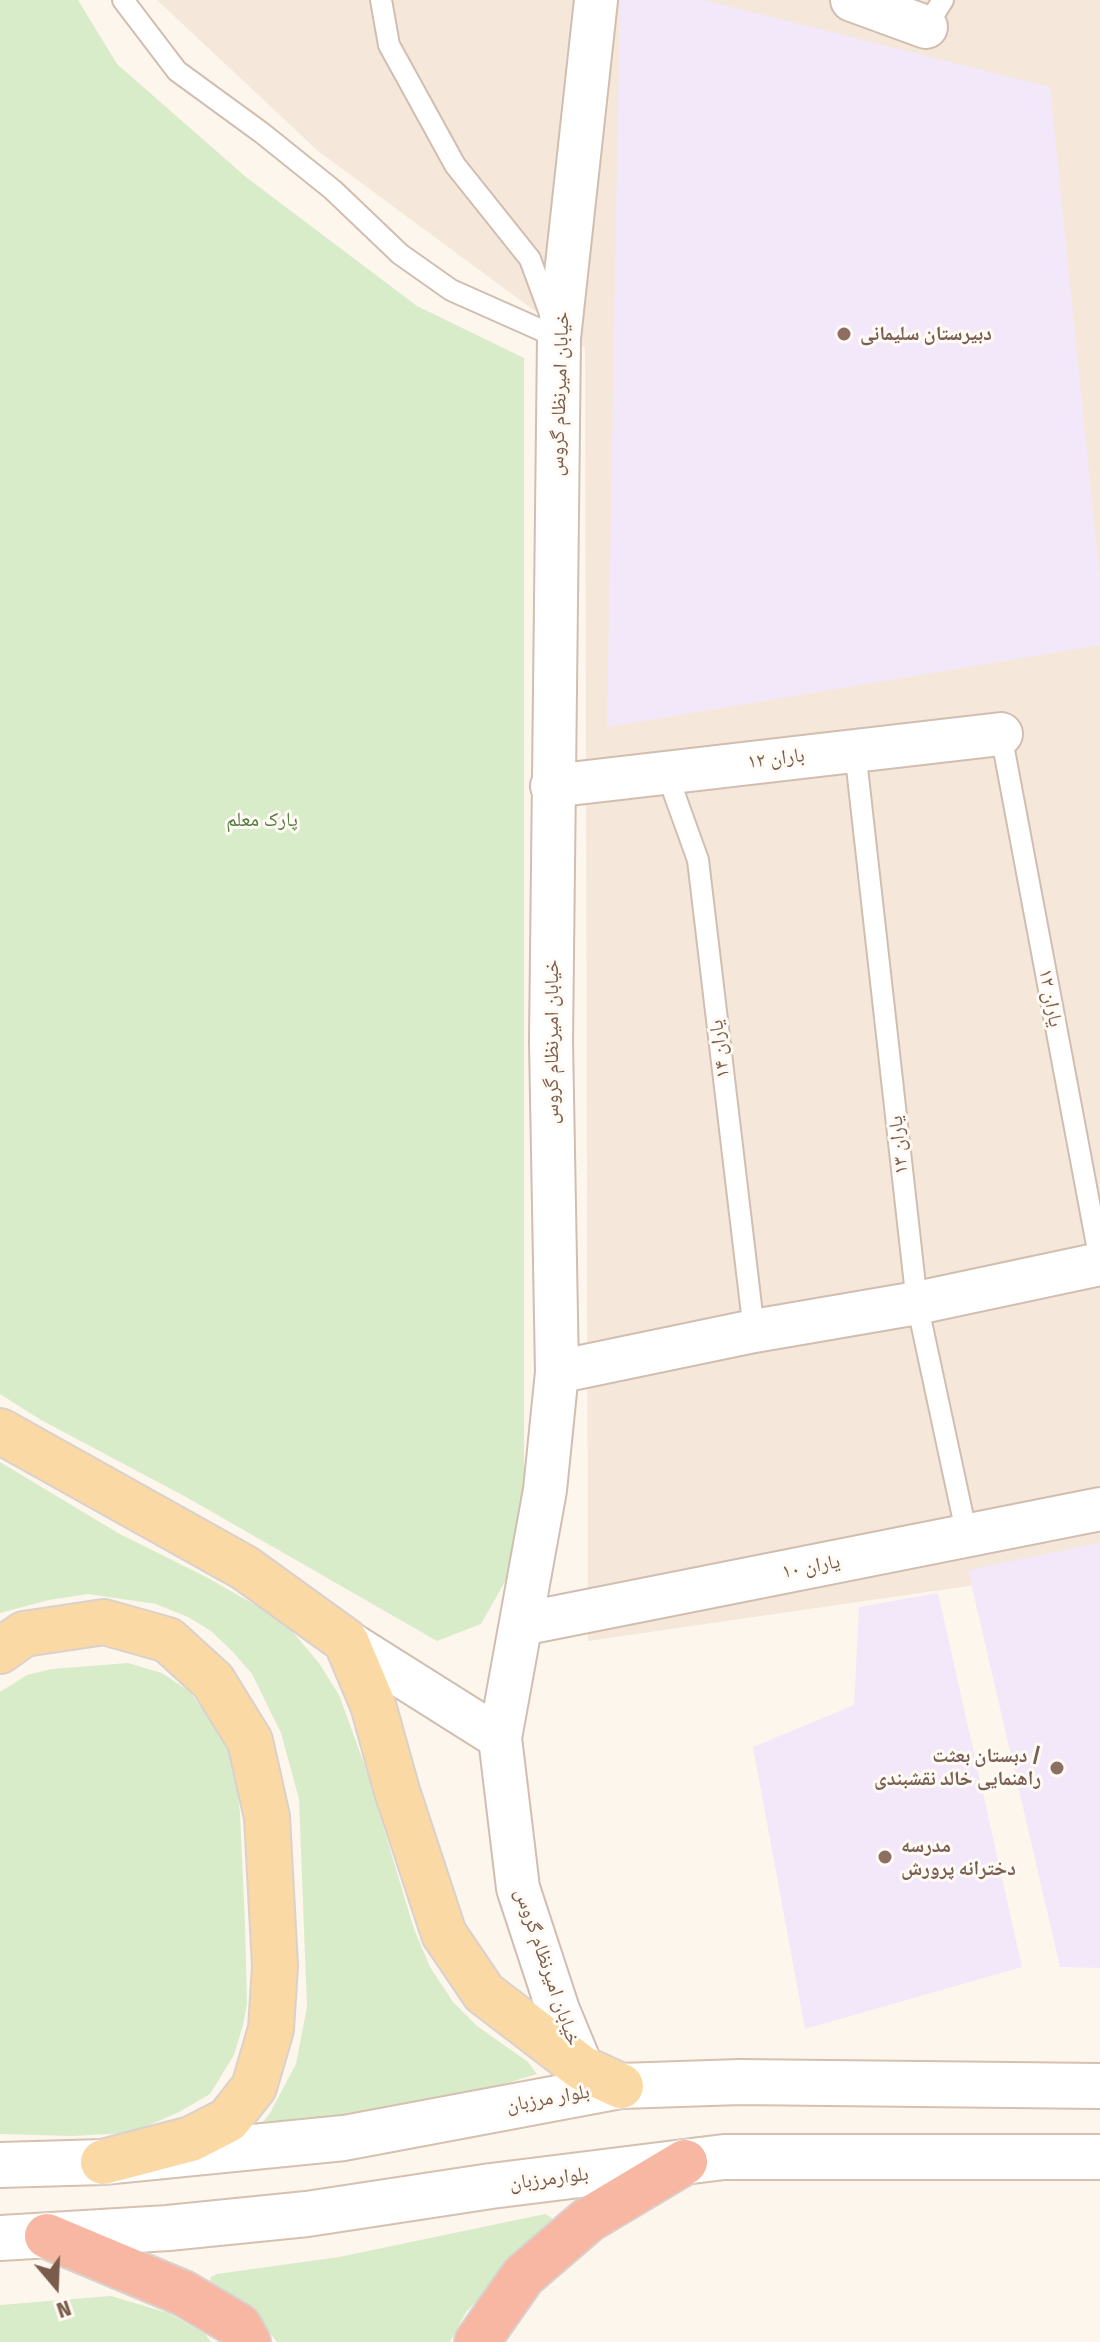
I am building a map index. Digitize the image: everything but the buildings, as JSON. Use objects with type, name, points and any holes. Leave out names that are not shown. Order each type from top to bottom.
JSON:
[{"type":"highway","points":[[477,2342],[523,2276],[588,2220],[685,2162]]},
{"type":"highway","points":[[47,2236],[183,2293],[239,2326],[248,2342]]},
{"type":"main road","points":[[0,1431],[245,1568],[346,1641],[373,1705],[397,1791],[444,1934],[484,1993],[582,2068],[621,2086]]},
{"type":"main road","points":[[0,1651],[24,1634],[104,1622],[168,1640],[213,1681],[250,1741],[267,1817],[275,1966],[271,2029],[254,2087],[228,2120],[191,2139],[103,2162]]},
{"type":"main road","name":"بلوار مرزبان","points":[[0,2165],[103,2162],[344,2138],[621,2086],[740,2082],[1100,2086]]},
{"type":"main road","name":"بلوارمرزبان","points":[[0,2238],[168,2228],[307,2214],[491,2186],[738,2157],[1100,2157]]},
{"type":"street","name":"خیابان امیرنظام گروس","points":[[582,2068],[558,2010],[518,1888],[500,1738],[545,1490],[557,1372],[551,1041],[559,338],[596,0]]},
{"type":"street","points":[[852,0],[935,13]]},
{"type":"street","name":"باران ۱۲","points":[[552,786],[1001,734]]},
{"type":"street","points":[[557,1372],[754,1331],[917,1303],[1100,1262]]},
{"type":"street","name":"یاران ۱۰","points":[[522,1624],[1100,1509]]},
{"type":"street","points":[[346,1641],[500,1738]]},
{"type":"lane","points":[[123,0],[177,71],[333,190],[400,254],[451,290],[559,338]]},
{"type":"lane","points":[[381,0],[389,45],[455,165],[530,259],[559,338]]},
{"type":"lane","name":"یاران ۱۲","points":[[1001,734],[1100,1262]]},
{"type":"lane","name":"یاران ۱۳","points":[[855,750],[917,1303],[967,1536]]},
{"type":"lane","name":"یاران ۱۴","points":[[666,771],[698,860],[754,1331]]},
{"type":"shaded area","points":[[157,0],[1100,0],[1100,1567],[588,1641],[585,348],[318,151]]},
{"type":"shaded area","name":"دبیرستان سلیمانی","points":[[620,0],[703,0],[1050,87],[1100,581],[1100,645],[607,727]]},
{"type":"shaded area","name":"دبستان بعثت / راهنمایی خالد نقشبندی","points":[[1100,1543],[1100,1968],[1060,1967],[968,1570]]},
{"type":"shaded area","name":"مدرسه دخترانه پرورش","points":[[938,1593],[1022,1967],[805,2029],[753,1747],[854,1705],[859,1607]]},
{"type":"green space","name":"پارک معلم","points":[[0,0],[78,0],[117,64],[246,177],[417,306],[524,358],[524,1488],[512,1569],[481,1624],[437,1641],[186,1497],[41,1420],[0,1394]]},
{"type":"green space","points":[[0,1462],[118,1533],[264,1610],[291,1630],[319,1663],[339,1695],[365,1766],[414,1929],[430,1967],[453,2002],[477,2026],[528,2062],[537,2074],[403,2106],[255,2131],[270,2113],[296,2064],[307,2007],[299,1799],[281,1733],[252,1674],[211,1631],[188,1617],[156,1604],[88,1594],[0,1613]]},
{"type":"green space","points":[[128,1663],[162,1673],[189,1691],[224,1736],[234,1762],[240,1813],[245,1924],[247,2004],[243,2025],[234,2055],[210,2094],[179,2112],[131,2133],[72,2136],[0,2134],[0,1692],[27,1675],[52,1669]]},
{"type":"green space","points":[[545,2214],[552,2218],[551,2225],[466,2312],[450,2342],[277,2342],[248,2304],[210,2282],[211,2277],[217,2274],[339,2257]]},
{"type":"green space","points":[[111,2296],[168,2313],[205,2334],[211,2342],[0,2342],[0,2305]]},
{"type":"place","name":"دبیرستان سلیمانی","points":[[844,334]]},
{"type":"place","name":"دبستان بعثت / راهنمایی خالد نقشبندی","points":[[1057,1768]]},
{"type":"place","name":"مدرسه دخترانه پرورش","points":[[885,1857]]}]
